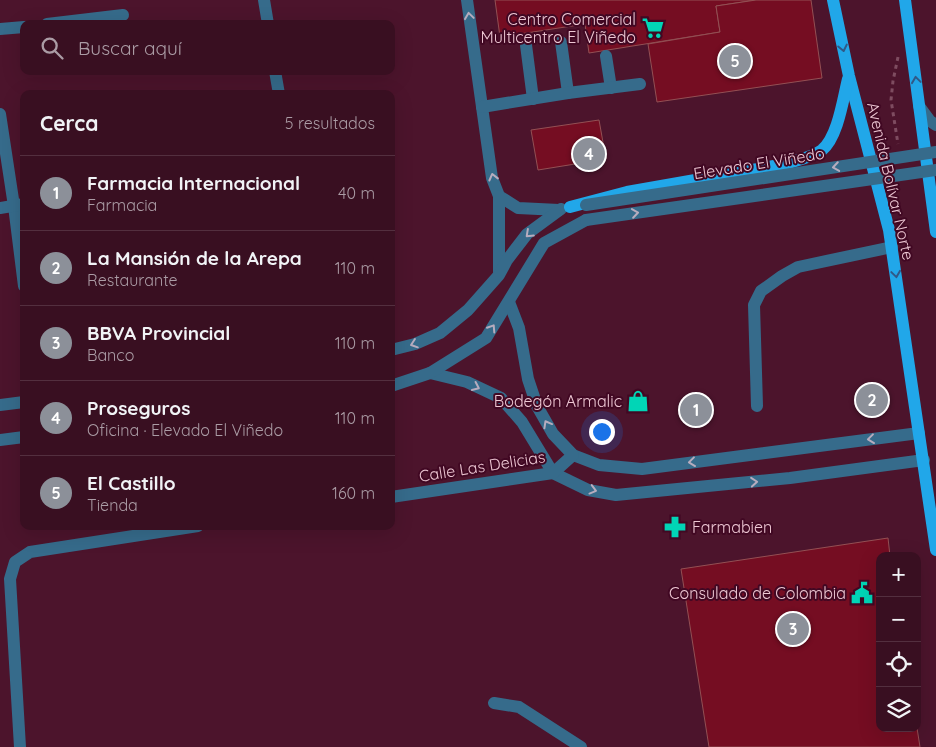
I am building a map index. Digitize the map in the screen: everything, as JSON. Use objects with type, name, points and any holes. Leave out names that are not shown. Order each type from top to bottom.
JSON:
[{"type":"main road","name":"Avenida Bolívar Norte","points":[[833,0],[849,76],[892,247],[936,550]]},
{"type":"main road","name":"Avenida Bolívar Norte","points":[[905,0],[935,224]]},
{"type":"main road","points":[[564,208],[627,192],[785,164],[806,158],[822,150],[834,135],[849,76]]},
{"type":"street","points":[[264,0],[267,20]]},
{"type":"street","points":[[467,0],[492,178],[499,196],[499,275]]},
{"type":"street","points":[[81,20],[123,15]]},
{"type":"street","points":[[0,29],[20,26]]},
{"type":"street","points":[[561,42],[568,93]]},
{"type":"street","points":[[526,45],[533,99]]},
{"type":"street","points":[[606,56],[611,88]]},
{"type":"street","points":[[277,75],[278,90]]},
{"type":"street","points":[[482,107],[640,84]]},
{"type":"street","points":[[919,106],[930,121],[936,125]]},
{"type":"street","points":[[0,114],[19,205],[20,221]]},
{"type":"street","name":"Elevado El Viñedo","points":[[499,196],[518,208],[564,208],[936,152]]},
{"type":"street","name":"Elevado El Viñedo","points":[[509,302],[525,272],[544,243],[586,220],[936,170]]},
{"type":"street","points":[[0,208],[19,205]]},
{"type":"street","points":[[395,349],[415,344],[440,333],[468,310],[499,275],[507,260],[527,234],[564,208]]},
{"type":"street","points":[[757,406],[754,306],[761,291],[798,267],[892,247]]},
{"type":"street","points":[[395,385],[430,373],[486,338],[509,302]]},
{"type":"street","points":[[509,302],[519,328],[528,379],[537,406],[553,434],[573,455],[600,465],[642,469],[919,433]]},
{"type":"street","points":[[430,373],[467,382],[501,398],[522,422],[553,472],[588,490],[616,495],[790,478],[924,460]]},
{"type":"street","points":[[0,405],[20,402]]},
{"type":"street","points":[[0,440],[20,438]]},
{"type":"street","name":"Calle Las Delicias","points":[[395,496],[553,472],[573,455]]},
{"type":"street","points":[[20,747],[10,579],[15,562],[30,552],[172,530]]},
{"type":"street","points":[[494,703],[519,707],[581,747]]},
{"type":"path","points":[[898,144],[891,100],[900,48]]},
{"type":"building","name":"Centro Comercial Multicentro El Viñedo","points":[[495,0],[756,0],[716,6],[720,32],[589,53],[585,24],[500,37]]},
{"type":"building","points":[[756,0],[811,0],[822,78],[657,102],[648,44],[720,32],[716,6]]},
{"type":"building","points":[[599,120],[606,159],[538,170],[531,130]]},
{"type":"building","points":[[888,538],[890,552],[876,552],[876,732],[918,732],[920,747],[709,747],[681,569]]},
{"type":"place","name":"Centro Comercial Multicentro El Viñedo","points":[[653,28]]},
{"type":"place","name":"El Castillo","points":[[735,61]]},
{"type":"place","name":"Proseguros","points":[[589,154]]},
{"type":"place","name":"La Mansión de la Arepa","points":[[872,400]]},
{"type":"place","name":"Bodegón Armalic","points":[[638,401]]},
{"type":"place","name":"Farmacia Internacional","points":[[696,410]]},
{"type":"place","name":"Farmabien","points":[[675,527]]},
{"type":"place","name":"Consulado de Colombia","points":[[862,593]]},
{"type":"place","name":"BBVA Provincial","points":[[793,629]]}]
